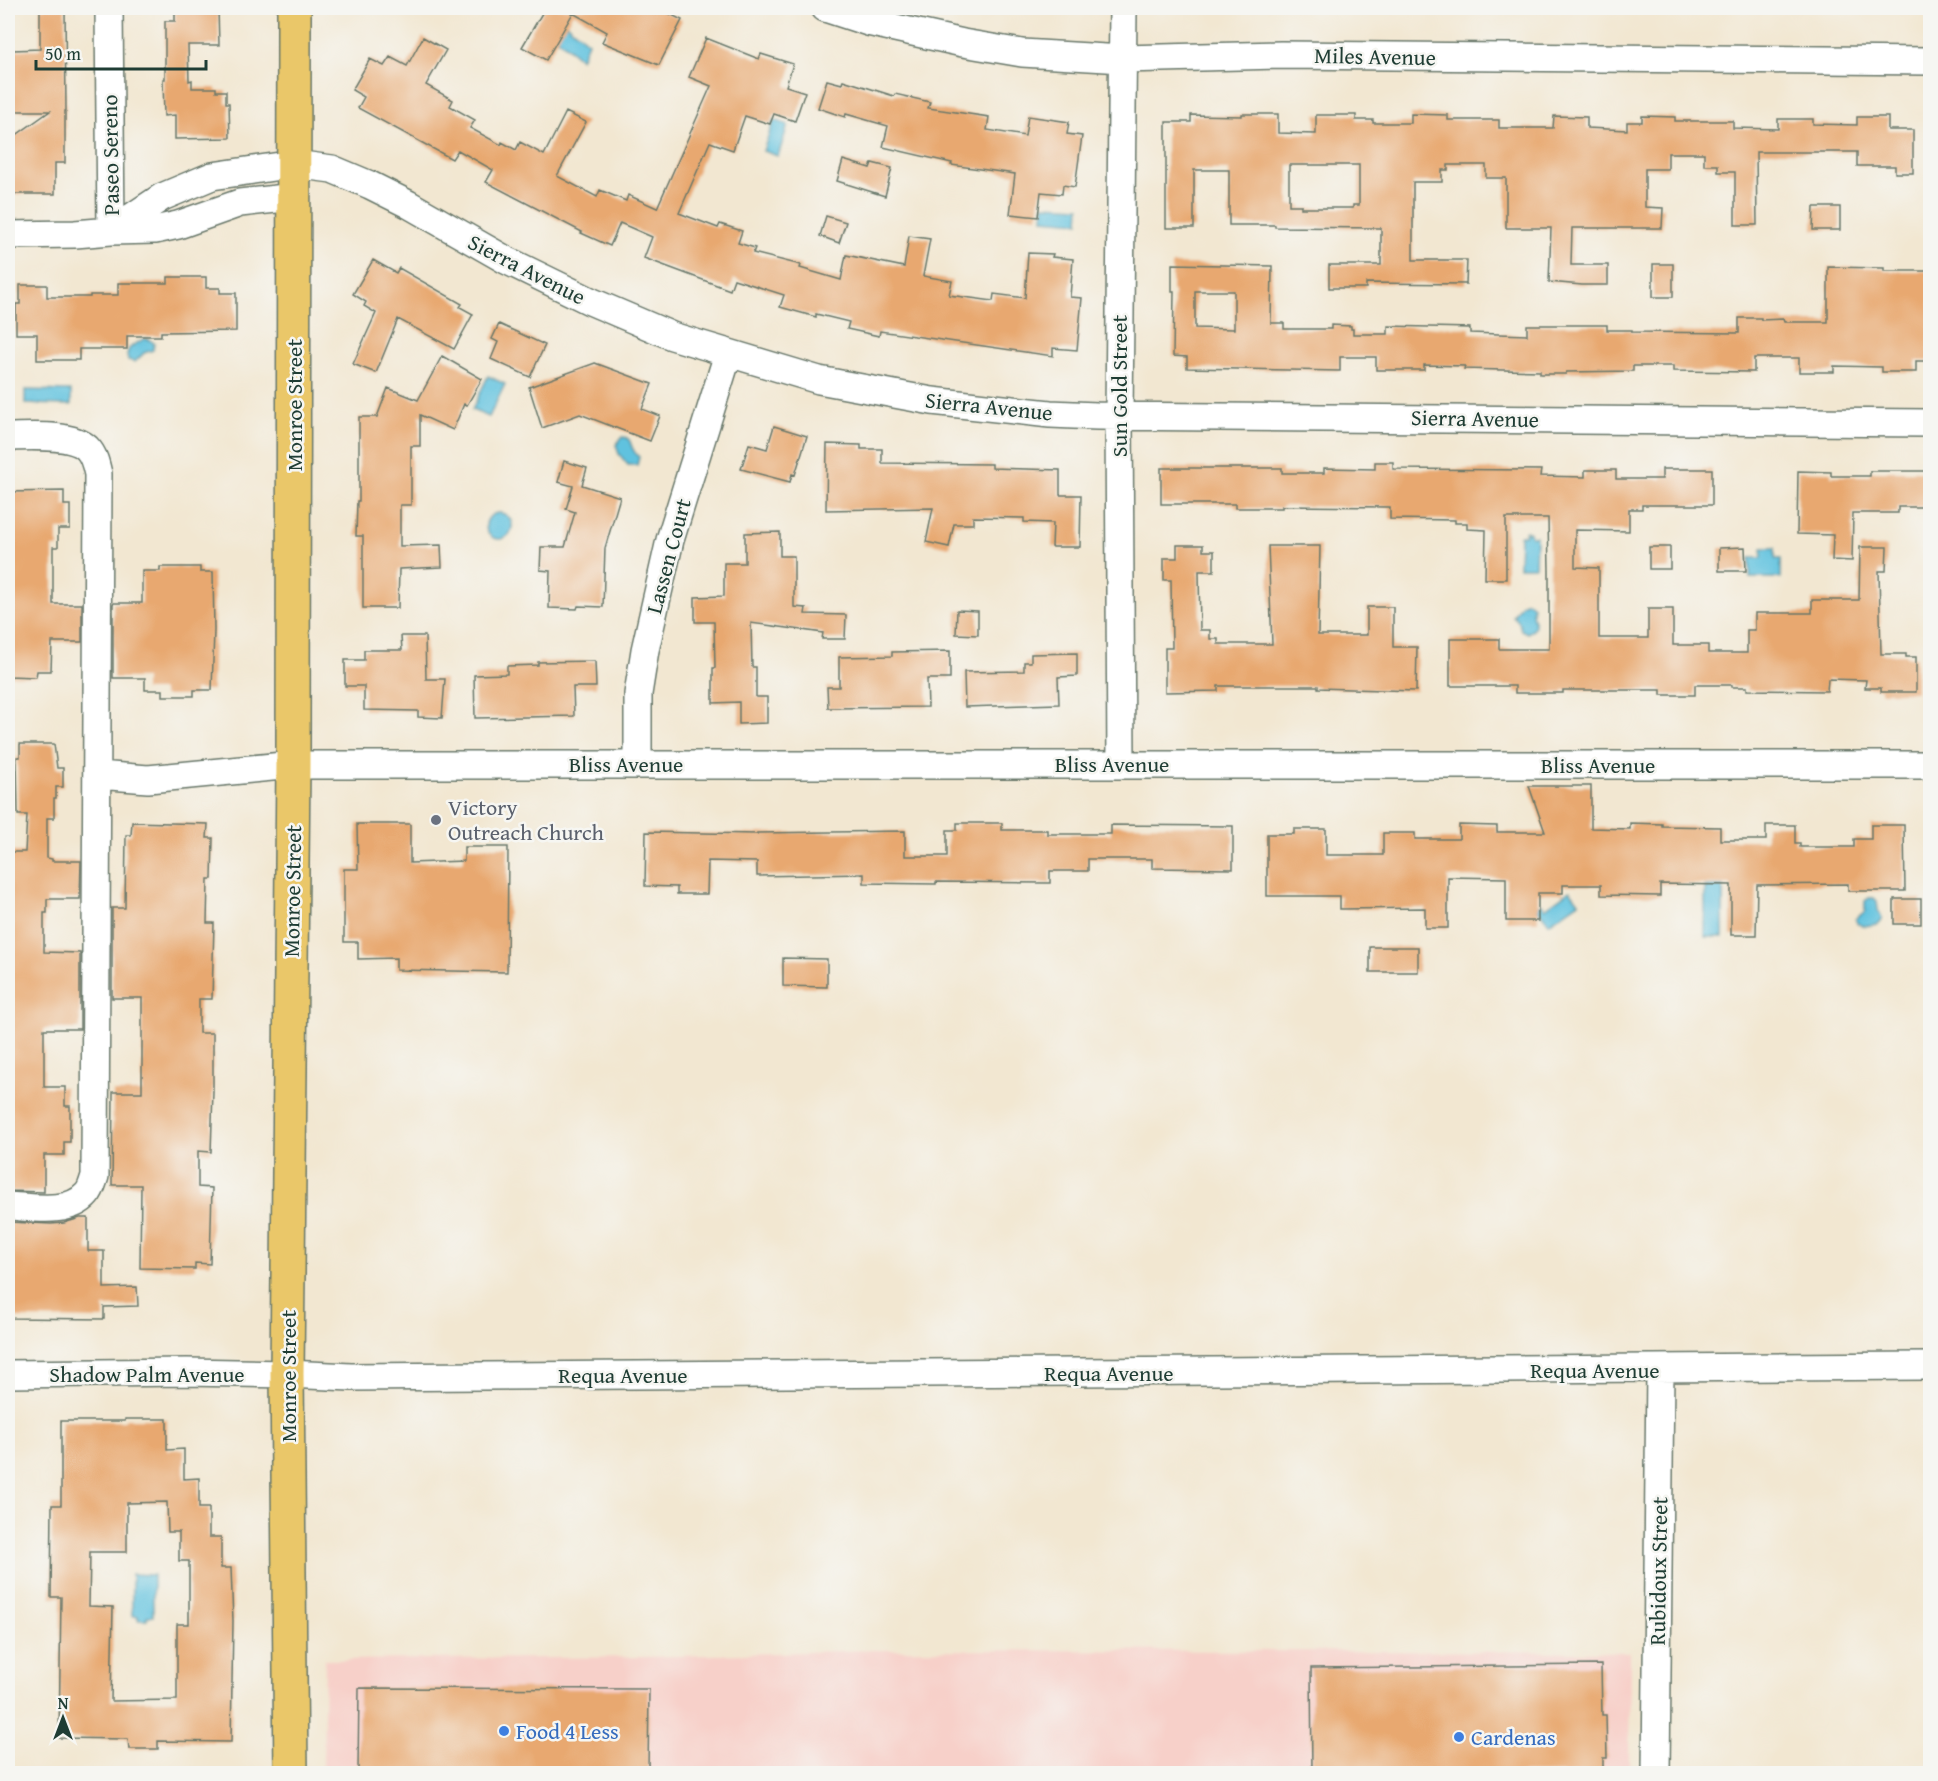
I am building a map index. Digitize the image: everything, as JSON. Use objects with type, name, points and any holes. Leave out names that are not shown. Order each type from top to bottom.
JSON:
[{"type":"main road","name":"Monroe Street","points":[[291,1773],[287,1374],[293,765],[294,8]]},
{"type":"street","name":"Paseo Sereno","points":[[109,8],[111,231]]},
{"type":"street","name":"Miles Avenue","points":[[825,8],[868,22],[963,44],[1022,52],[1123,59],[1281,55],[1930,61]]},
{"type":"street","name":"Sun Gold Street","points":[[1121,764],[1119,415],[1123,8]]},
{"type":"street","name":"Sierra Avenue","points":[[111,231],[162,197],[212,176],[294,164],[332,169],[370,185],[506,260],[590,301],[672,336],[819,380],[932,401],[1050,414],[1930,423]]},
{"type":"street","name":"Sierra Avenue","points":[[8,235],[155,230],[178,225],[240,204],[294,197]]},
{"type":"street","name":"Lassen Court","points":[[638,764],[638,694],[645,650],[670,540],[728,354]]},
{"type":"street","points":[[8,437],[45,437],[75,441],[87,448],[95,462],[98,474],[95,1176],[88,1194],[62,1208],[8,1206]]},
{"type":"street","name":"Bliss Avenue","points":[[98,775],[148,779],[293,765],[1930,765]]},
{"type":"street","name":"Requa Avenue","points":[[287,1374],[363,1377],[1930,1366]]},
{"type":"street","name":"Rubidoux Street","points":[[1656,1773],[1660,1369]]},
{"type":"street","name":"Shadow Palm Avenue","points":[[8,1374],[187,1372],[287,1374]]},
{"type":"shaded area","points":[[875,1650],[1630,1652],[1629,1773],[323,1774],[325,1660],[644,1657]]},
{"type":"water","points":[[562,20],[588,42],[581,59],[555,36]]},
{"type":"water","points":[[774,120],[788,125],[778,156],[763,151]]},
{"type":"water","points":[[1044,205],[1080,207],[1079,222],[1043,219]]},
{"type":"water","points":[[144,339],[154,343],[153,350],[144,353],[135,362],[128,360],[129,349]]},
{"type":"water","points":[[488,376],[505,384],[489,417],[472,410]]},
{"type":"water","points":[[25,390],[71,391],[71,405],[25,404]]},
{"type":"water","points":[[622,437],[629,440],[639,457],[637,465],[628,465],[619,454],[616,445]]},
{"type":"water","points":[[499,513],[508,517],[512,526],[508,535],[499,539],[490,535],[486,526],[490,517]]},
{"type":"water","points":[[1525,531],[1530,532],[1531,536],[1536,536],[1535,567],[1519,567],[1520,535],[1525,535]]},
{"type":"water","points":[[1762,548],[1775,548],[1775,559],[1781,559],[1781,578],[1750,578],[1750,558],[1762,558]]},
{"type":"water","points":[[1527,601],[1533,606],[1532,615],[1535,625],[1533,630],[1527,633],[1521,630],[1519,622],[1513,616],[1521,604]]},
{"type":"water","points":[[1705,887],[1723,887],[1723,937],[1705,937]]},
{"type":"water","points":[[1570,890],[1579,902],[1549,923],[1538,906],[1542,904],[1545,908]]},
{"type":"water","points":[[1869,898],[1877,901],[1882,919],[1877,924],[1864,926],[1857,923],[1856,919],[1865,911],[1865,901]]},
{"type":"water","points":[[132,1574],[153,1575],[153,1616],[147,1616],[147,1620],[138,1620],[138,1616],[132,1616]]},
{"type":"building","points":[[40,8],[65,8],[65,163],[55,163],[55,194],[8,194],[8,141],[50,111],[8,111],[8,82],[13,82],[13,50],[40,49]]},
{"type":"building","points":[[175,8],[218,8],[219,45],[188,45],[189,81],[192,80],[192,88],[216,88],[216,91],[226,91],[226,103],[229,103],[230,138],[175,139],[175,115],[164,116],[165,21],[175,21]]},
{"type":"building","points":[[545,8],[658,8],[682,20],[659,65],[602,42],[607,32],[573,13],[546,60],[522,47]]},
{"type":"building","points":[[423,37],[446,50],[426,85],[453,100],[450,106],[475,120],[470,128],[501,145],[502,142],[516,150],[520,142],[544,155],[566,112],[586,122],[557,176],[597,197],[600,190],[626,201],[628,195],[657,208],[711,86],[689,77],[706,38],[759,59],[761,54],[793,64],[786,86],[805,92],[795,121],[774,114],[770,124],[745,116],[733,150],[710,142],[679,213],[718,228],[720,224],[742,231],[738,243],[755,248],[753,253],[801,265],[800,268],[841,280],[846,255],[904,267],[909,236],[930,239],[923,276],[952,281],[949,295],[993,301],[994,294],[1025,298],[1028,253],[1053,254],[1052,257],[1073,259],[1070,297],[1082,298],[1077,350],[1053,348],[1053,356],[880,331],[879,336],[847,329],[849,322],[816,314],[816,317],[780,307],[784,295],[734,279],[730,290],[644,258],[652,237],[620,223],[610,246],[581,233],[486,182],[493,170],[458,150],[452,159],[358,108],[364,97],[352,90],[370,59],[384,66],[390,57],[407,66]]},
{"type":"building","points":[[827,80],[842,84],[843,80],[894,96],[895,94],[930,102],[928,108],[989,117],[987,130],[1025,136],[1028,116],[1069,122],[1067,134],[1082,136],[1075,187],[1063,185],[1062,194],[1041,192],[1038,217],[1010,214],[1015,174],[951,165],[952,163],[883,147],[888,126],[846,114],[845,117],[818,108]]},
{"type":"building","points":[[1242,114],[1278,114],[1278,133],[1316,134],[1316,115],[1356,115],[1356,120],[1373,120],[1373,123],[1411,123],[1411,114],[1448,115],[1448,120],[1499,120],[1499,128],[1553,128],[1554,116],[1587,117],[1587,128],[1627,130],[1627,122],[1642,122],[1642,116],[1675,117],[1675,121],[1733,121],[1733,128],[1778,129],[1778,119],[1813,119],[1813,124],[1857,125],[1857,117],[1888,117],[1888,130],[1913,130],[1913,173],[1895,173],[1895,166],[1857,166],[1857,152],[1756,152],[1757,225],[1735,225],[1735,172],[1718,172],[1718,165],[1704,165],[1704,153],[1668,153],[1668,169],[1645,169],[1645,207],[1663,208],[1662,228],[1572,228],[1571,265],[1608,265],[1608,285],[1582,285],[1549,282],[1551,228],[1506,228],[1506,178],[1486,178],[1486,165],[1448,165],[1448,170],[1442,170],[1442,182],[1413,182],[1413,260],[1467,260],[1466,284],[1366,283],[1366,288],[1329,288],[1329,265],[1381,265],[1381,228],[1229,225],[1229,170],[1194,170],[1194,228],[1166,228],[1166,122],[1191,122],[1191,115],[1242,116]],"holes":[[[1289,165],[1359,165],[1359,205],[1353,205],[1353,208],[1301,208],[1301,205],[1289,205]]]},
{"type":"building","points":[[843,160],[870,168],[872,163],[892,168],[885,196],[837,181]]},
{"type":"building","points":[[1814,207],[1840,207],[1840,230],[1813,230]]},
{"type":"building","points":[[826,216],[846,222],[839,243],[820,236]]},
{"type":"building","points":[[373,260],[396,273],[399,268],[462,304],[460,307],[473,314],[454,349],[398,319],[376,373],[353,364],[376,313],[364,306],[366,302],[353,294]]},
{"type":"building","points":[[1172,264],[1272,266],[1271,323],[1284,323],[1284,329],[1331,329],[1331,325],[1351,326],[1353,334],[1388,334],[1388,326],[1470,328],[1470,333],[1527,335],[1527,325],[1607,325],[1607,330],[1632,330],[1632,332],[1739,333],[1739,318],[1783,319],[1784,322],[1828,322],[1828,267],[1928,271],[1930,361],[1916,361],[1916,372],[1882,372],[1882,367],[1834,366],[1834,372],[1799,372],[1799,358],[1754,358],[1754,372],[1673,371],[1673,366],[1633,366],[1633,371],[1566,372],[1566,374],[1424,365],[1424,370],[1376,370],[1376,357],[1340,357],[1340,371],[1187,368],[1187,357],[1173,356],[1174,291],[1172,291]],"holes":[[[1195,291],[1234,291],[1234,329],[1195,328]]]},
{"type":"building","points":[[1653,264],[1673,264],[1673,297],[1653,297]]},
{"type":"building","points":[[168,277],[206,277],[206,288],[220,288],[220,293],[236,293],[236,331],[161,332],[161,336],[127,336],[127,349],[79,349],[79,360],[37,360],[37,334],[16,334],[16,304],[20,304],[20,285],[47,285],[47,297],[90,297],[90,295],[118,295],[118,283],[168,283]]},
{"type":"building","points":[[499,324],[545,345],[530,377],[491,359],[498,342],[492,339]]},
{"type":"building","points":[[442,356],[482,379],[467,405],[464,404],[453,430],[420,415],[420,446],[411,446],[411,505],[400,505],[400,546],[441,545],[442,567],[399,569],[398,608],[363,608],[363,536],[356,536],[357,501],[359,501],[359,417],[377,417],[388,388],[418,400]]},
{"type":"building","points":[[595,363],[652,384],[642,409],[660,416],[650,441],[580,414],[542,428],[529,387]]},
{"type":"building","points":[[774,426],[807,436],[795,475],[792,474],[790,482],[741,469],[749,444],[767,449]]},
{"type":"building","points":[[827,444],[861,445],[861,449],[882,449],[882,463],[992,464],[992,468],[1060,470],[1060,495],[1081,495],[1080,547],[1052,547],[1053,523],[1024,522],[1024,518],[973,517],[973,524],[954,524],[949,547],[926,542],[933,508],[826,510]]},
{"type":"building","points":[[564,461],[587,468],[582,485],[620,497],[605,548],[603,607],[549,608],[550,571],[540,570],[541,547],[565,547],[575,512],[566,509],[573,486],[558,482]]},
{"type":"building","points":[[1375,462],[1393,462],[1393,469],[1541,470],[1540,476],[1585,477],[1585,470],[1616,470],[1616,479],[1662,479],[1662,469],[1712,469],[1712,505],[1642,505],[1642,509],[1629,509],[1629,531],[1575,530],[1575,567],[1599,568],[1599,638],[1648,638],[1648,609],[1673,609],[1673,645],[1708,645],[1708,653],[1747,653],[1747,630],[1755,630],[1755,613],[1812,613],[1812,600],[1859,600],[1860,547],[1887,547],[1886,571],[1879,571],[1881,654],[1906,654],[1906,657],[1916,657],[1916,692],[1881,692],[1881,688],[1865,688],[1866,680],[1828,679],[1827,691],[1747,690],[1747,687],[1732,687],[1732,685],[1695,685],[1695,695],[1661,695],[1661,690],[1563,690],[1563,693],[1515,693],[1515,686],[1450,686],[1450,639],[1499,639],[1499,649],[1549,649],[1548,518],[1506,518],[1506,579],[1485,579],[1486,530],[1467,529],[1467,523],[1455,523],[1455,520],[1390,519],[1390,507],[1235,508],[1235,504],[1161,504],[1161,468],[1282,468],[1282,473],[1324,473],[1324,468],[1375,469]]},
{"type":"building","points":[[1798,471],[1831,472],[1831,476],[1870,476],[1870,471],[1927,471],[1927,507],[1898,507],[1898,513],[1853,513],[1852,561],[1832,560],[1833,535],[1797,534]]},
{"type":"building","points":[[64,491],[64,505],[70,505],[70,529],[58,529],[58,547],[53,547],[53,604],[82,604],[82,642],[52,642],[51,671],[37,671],[36,677],[8,676],[8,492]]},
{"type":"building","points":[[780,532],[780,556],[794,556],[794,607],[806,608],[805,614],[846,615],[845,639],[822,639],[823,633],[751,623],[752,667],[756,667],[756,697],[767,697],[767,723],[739,724],[739,702],[713,703],[714,622],[695,622],[695,597],[724,596],[724,563],[745,563],[745,533]]},
{"type":"building","points":[[1177,545],[1203,545],[1203,551],[1214,551],[1214,571],[1199,571],[1200,630],[1210,630],[1210,639],[1218,639],[1218,644],[1272,644],[1268,546],[1320,546],[1318,635],[1367,635],[1367,607],[1393,607],[1393,647],[1417,647],[1416,691],[1318,688],[1318,686],[1218,686],[1218,691],[1165,692],[1165,648],[1172,648],[1171,580],[1164,580],[1164,558],[1177,558]]},
{"type":"building","points":[[1649,547],[1670,547],[1670,569],[1649,569]]},
{"type":"building","points":[[1745,547],[1746,571],[1719,571],[1719,548]]},
{"type":"building","points":[[160,567],[200,567],[200,572],[213,572],[212,690],[194,690],[194,696],[163,696],[163,690],[145,690],[145,678],[113,678],[113,604],[142,603],[142,571],[160,571]]},
{"type":"building","points":[[957,610],[978,611],[978,635],[956,634]]},
{"type":"building","points":[[401,636],[425,636],[426,679],[445,679],[442,718],[418,717],[418,711],[364,710],[364,686],[345,686],[345,660],[364,660],[364,650],[402,650]]},
{"type":"building","points":[[950,651],[950,679],[927,679],[928,707],[828,708],[827,687],[839,687],[839,657],[892,656],[892,652]]},
{"type":"building","points":[[1077,653],[1077,676],[1058,677],[1059,704],[965,707],[964,672],[1024,671],[1024,662],[1031,662],[1031,654]]},
{"type":"building","points":[[595,661],[596,687],[573,687],[574,716],[475,718],[474,675],[507,674],[507,666],[538,665],[538,662]]},
{"type":"building","points":[[20,744],[54,744],[57,768],[63,768],[63,787],[56,787],[54,818],[47,818],[47,858],[52,861],[81,861],[80,899],[47,899],[47,913],[44,913],[44,952],[80,953],[80,1029],[44,1029],[44,1087],[65,1087],[65,1106],[70,1106],[70,1142],[64,1142],[64,1155],[44,1155],[44,1192],[8,1191],[10,1063],[8,1063],[8,852],[25,852],[27,815],[18,815],[17,757],[20,757]]},
{"type":"building","points":[[1529,786],[1591,786],[1591,828],[1630,829],[1630,823],[1720,827],[1720,840],[1766,840],[1766,825],[1795,825],[1795,843],[1800,843],[1800,847],[1854,847],[1854,839],[1871,839],[1871,825],[1904,825],[1905,891],[1848,891],[1848,884],[1757,885],[1756,935],[1731,935],[1731,885],[1660,884],[1660,896],[1601,895],[1601,885],[1563,885],[1563,893],[1538,893],[1538,921],[1506,921],[1506,878],[1448,877],[1448,928],[1425,928],[1425,908],[1340,909],[1340,896],[1267,896],[1267,834],[1294,834],[1294,829],[1326,829],[1326,855],[1383,855],[1383,833],[1415,833],[1415,839],[1459,839],[1459,825],[1497,826],[1497,832],[1545,832]]},
{"type":"building","points":[[132,822],[208,824],[207,838],[213,838],[212,879],[208,879],[207,923],[214,923],[212,999],[199,999],[199,1033],[213,1033],[211,1152],[198,1151],[198,1187],[212,1188],[210,1264],[195,1263],[195,1269],[140,1268],[141,1185],[112,1185],[113,1092],[142,1092],[142,998],[112,998],[112,908],[125,908],[126,835],[131,835]]},
{"type":"building","points":[[957,823],[1002,823],[1002,830],[1047,830],[1047,834],[1111,834],[1111,825],[1233,826],[1233,869],[1152,868],[1152,859],[1088,859],[1088,871],[1050,871],[1050,883],[864,883],[864,874],[757,876],[757,862],[708,861],[707,894],[677,894],[677,887],[645,886],[646,832],[757,834],[905,831],[905,856],[947,856],[947,830],[957,830]]},
{"type":"building","points":[[357,824],[410,824],[410,863],[464,861],[464,847],[508,847],[507,972],[396,970],[396,958],[358,959],[358,942],[344,942],[344,869],[358,869]]},
{"type":"building","points":[[1894,899],[1921,899],[1921,924],[1894,924]]},
{"type":"building","points":[[1370,947],[1418,947],[1418,972],[1370,972]]},
{"type":"building","points":[[783,958],[827,959],[827,987],[783,986]]},
{"type":"building","points":[[88,1218],[88,1251],[104,1251],[104,1288],[137,1287],[138,1306],[104,1307],[104,1319],[8,1318],[8,1222],[51,1224]]},
{"type":"building","points":[[125,1419],[167,1419],[167,1450],[184,1449],[184,1479],[199,1478],[199,1508],[209,1508],[209,1537],[221,1537],[221,1568],[231,1568],[233,1621],[231,1742],[158,1741],[158,1749],[129,1749],[128,1739],[59,1738],[61,1597],[51,1597],[52,1505],[61,1505],[61,1421],[125,1421]],"holes":[[[167,1502],[168,1532],[179,1532],[179,1561],[189,1561],[189,1624],[177,1624],[177,1700],[111,1701],[113,1607],[89,1606],[90,1552],[127,1552],[127,1503]]]},
{"type":"building","name":"Cardenas","points":[[1601,1665],[1602,1715],[1606,1715],[1607,1758],[1603,1758],[1603,1773],[1312,1773],[1311,1668]]},
{"type":"building","name":"Food 4 Less","points":[[359,1688],[649,1689],[648,1773],[358,1773]]},
{"type":"place","name":"Victory Outreach Church","points":[[436,820]]},
{"type":"place","name":"Food 4 Less","points":[[504,1731]]},
{"type":"place","name":"Cardenas","points":[[1459,1737]]}]
